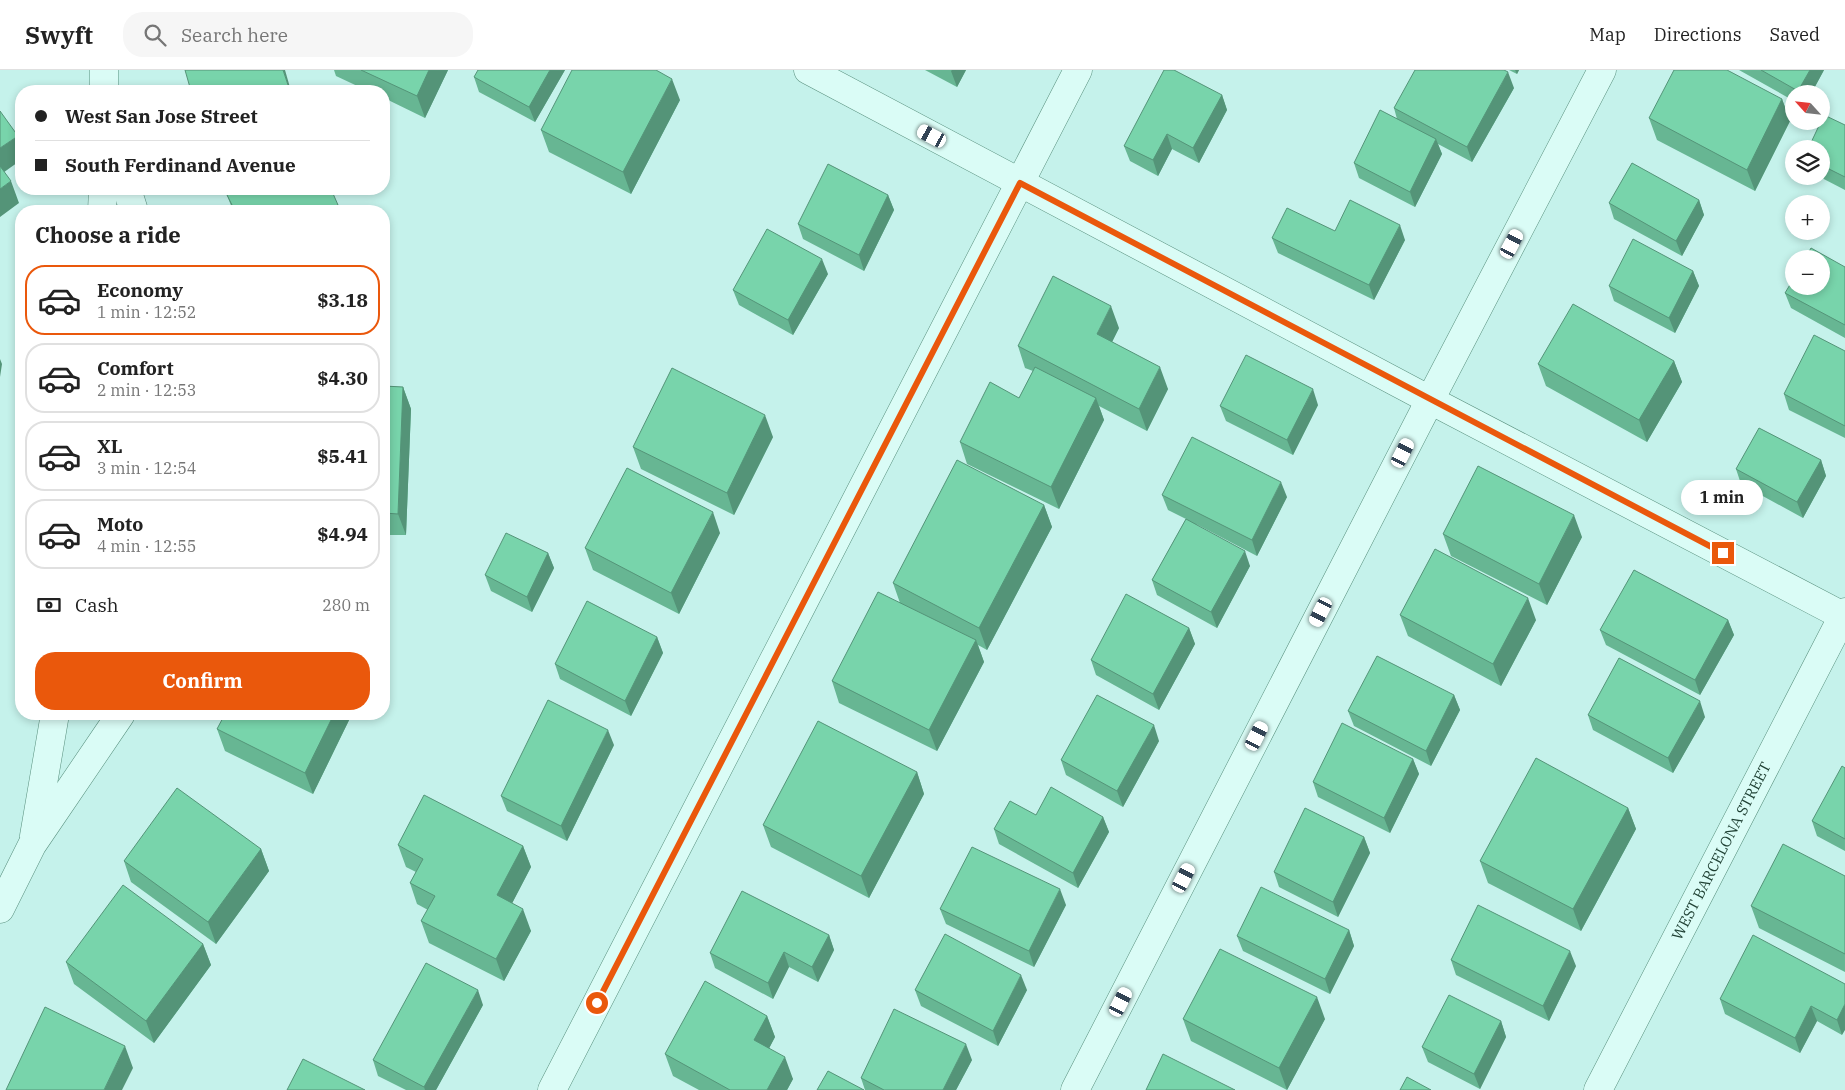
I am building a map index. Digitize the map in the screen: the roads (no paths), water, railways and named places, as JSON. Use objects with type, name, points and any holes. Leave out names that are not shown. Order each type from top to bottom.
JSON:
[{"type":"street","points":[[104,70],[104,85]]},
{"type":"street","points":[[808,70],[1430,400],[1844,615]]},
{"type":"street","points":[[552,1090],[1078,70]]},
{"type":"street","points":[[1075,1090],[1602,70]]},
{"type":"street","name":"WEST BARCELONA STREET","points":[[1598,1090],[1844,615]]},
{"type":"street","points":[[32,845],[54,720]]},
{"type":"street","points":[[0,909],[32,845],[117,720]]}]
